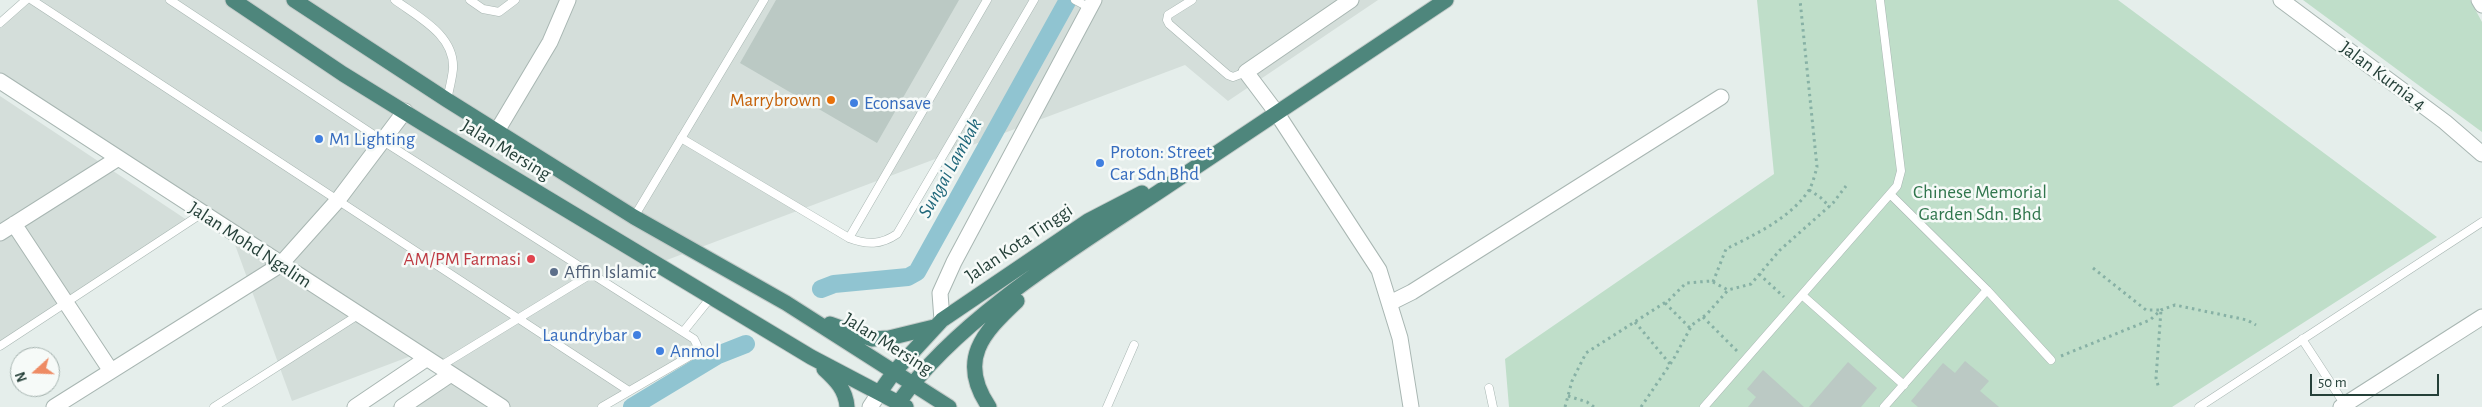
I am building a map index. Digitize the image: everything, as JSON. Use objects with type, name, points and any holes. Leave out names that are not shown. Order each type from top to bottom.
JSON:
[{"type":"highway","name":"Jalan Mersing","points":[[233,0],[343,74],[811,357]]},
{"type":"highway","name":"Jalan Mersing","points":[[294,0],[447,100],[634,218],[786,302],[950,407]]},
{"type":"highway","name":"Jalan Kota Tinggi","points":[[900,406],[913,383],[988,312],[1067,253],[1446,0]]},
{"type":"highway","name":"Jalan Kota Tinggi","points":[[880,392],[894,372],[938,323],[1088,221],[1206,161]]},
{"type":"highway","points":[[989,407],[974,371],[978,345],[998,319],[1067,253]]},
{"type":"highway","points":[[807,317],[872,338],[889,338],[938,323]]},
{"type":"highway","points":[[811,357],[880,392],[900,406]]},
{"type":"highway","points":[[811,357],[838,382],[846,398],[847,407]]},
{"type":"street","points":[[497,131],[550,42],[568,0]]},
{"type":"street","points":[[1351,0],[1246,72],[1276,112],[1366,248],[1378,270],[1390,303],[1407,371],[1411,407]]},
{"type":"street","name":"Jalan Kurnia 4","points":[[2281,0],[2445,122],[2482,154]]},
{"type":"street","points":[[2479,0],[2482,5]]},
{"type":"street","points":[[938,323],[940,293],[954,262],[1084,2]]},
{"type":"street","name":"Jalan Mohd Ngalim","points":[[0,82],[201,214],[502,407]]},
{"type":"street","points":[[1390,303],[1412,292],[1720,97]]},
{"type":"street","points":[[54,407],[280,265],[338,200],[405,111]]},
{"type":"street","points":[[0,233],[117,159]]},
{"type":"street","points":[[14,224],[111,372]]},
{"type":"street","points":[[2343,406],[2482,317]]},
{"type":"street","points":[[354,407],[439,367]]},
{"type":"street","points":[[402,407],[439,367]]},
{"type":"street","points":[[870,407],[880,392]]},
{"type":"lane","points":[[0,23],[26,0]]},
{"type":"lane","points":[[32,0],[628,391]]},
{"type":"lane","points":[[170,0],[383,141],[694,339],[697,345],[695,353],[602,407]]},
{"type":"lane","points":[[395,0],[436,31],[447,44],[452,58],[453,69],[447,100]]},
{"type":"lane","points":[[470,0],[484,9],[499,12],[515,0]]},
{"type":"lane","points":[[634,218],[764,0]]},
{"type":"lane","points":[[849,238],[987,0]]},
{"type":"lane","points":[[682,138],[849,238],[863,243],[886,241],[897,234],[1034,0]]},
{"type":"lane","points":[[1192,0],[1168,15],[1167,20],[1169,24],[1228,75],[1233,77],[1240,76],[1246,72]]},
{"type":"lane","points":[[1704,407],[1897,186],[1901,171],[1880,0]]},
{"type":"lane","points":[[1890,194],[1987,290],[2051,360]]},
{"type":"lane","points":[[0,346],[201,214]]},
{"type":"lane","points":[[2198,407],[2482,222]]},
{"type":"lane","points":[[439,367],[591,274]]},
{"type":"lane","points":[[1884,407],[1987,290]]},
{"type":"lane","points":[[1802,295],[1904,385]]},
{"type":"lane","points":[[683,332],[712,296]]},
{"type":"lane","points":[[214,407],[358,315]]},
{"type":"lane","points":[[2302,339],[2343,406]]},
{"type":"lane","points":[[1107,407],[1134,345]]},
{"type":"lane","points":[[1489,388],[1492,407]]},
{"type":"path","points":[[1713,282],[1726,249],[1761,231],[1798,203],[1808,190],[1817,167],[1800,0]]},
{"type":"path","points":[[1641,407],[1670,364],[1690,328],[1728,290],[1751,284],[1780,250],[1830,207],[1846,186]]},
{"type":"path","points":[[1808,190],[1820,197],[1830,207]]},
{"type":"path","points":[[2093,268],[2146,310],[2161,310],[2175,305],[2247,320],[2256,325]]},
{"type":"path","points":[[1759,274],[1794,306]]},
{"type":"path","points":[[1565,407],[1572,381],[1586,354],[1665,303],[1686,282],[1713,282],[1728,290]]},
{"type":"path","points":[[1665,303],[1690,328]]},
{"type":"path","points":[[2051,360],[2150,320],[2161,310]]},
{"type":"path","points":[[2158,389],[2156,378],[2161,310]]},
{"type":"path","points":[[1703,317],[1746,359]]},
{"type":"path","points":[[1635,322],[1670,364]]},
{"type":"path","points":[[1568,396],[1587,402],[1594,407]]},
{"type":"shaded area","points":[[20,0],[1378,0],[1228,101],[1185,65],[611,281],[697,336],[701,344],[699,354],[610,407],[392,407],[440,375],[411,356],[292,401],[234,242],[0,89],[0,18]]},
{"type":"shaded area","points":[[0,96],[193,224],[0,348]]},
{"type":"green space","name":"Chinese Memorial Garden Sdn. Bhd","points":[[1757,0],[2118,0],[2437,237],[2172,407],[1509,407],[1505,359],[1774,174]]},
{"type":"green space","points":[[2303,0],[2470,0],[2482,22],[2482,132]]},
{"type":"building","name":"Econsave","points":[[776,0],[959,0],[877,143],[740,63]]},
{"type":"building","points":[[1965,361],[1989,381],[1980,391],[1999,407],[1918,407],[1911,401],[1943,363],[1955,373]]},
{"type":"building","points":[[1848,362],[1877,388],[1861,407],[1809,407]]},
{"type":"building","points":[[1763,370],[1804,407],[1748,407],[1756,397],[1747,389]]},
{"type":"waterway","name":"Sungai Lambak","points":[[821,289],[834,284],[908,277],[917,272],[1068,0]]},
{"type":"waterway","name":"Sungai Lambak","points":[[632,407],[718,355],[746,344]]},
{"type":"place","name":"Marrybrown","points":[[831,100]]},
{"type":"place","name":"Econsave","points":[[854,103]]},
{"type":"place","name":"M1 Lighting","points":[[319,139]]},
{"type":"place","name":"Proton: Street Car Sdn Bhd","points":[[1100,163]]},
{"type":"place","name":"AM/PM Farmasi","points":[[531,259]]},
{"type":"place","name":"Affin Islamic","points":[[554,272]]},
{"type":"place","name":"Laundrybar","points":[[637,335]]},
{"type":"place","name":"Anmol","points":[[660,351]]}]
